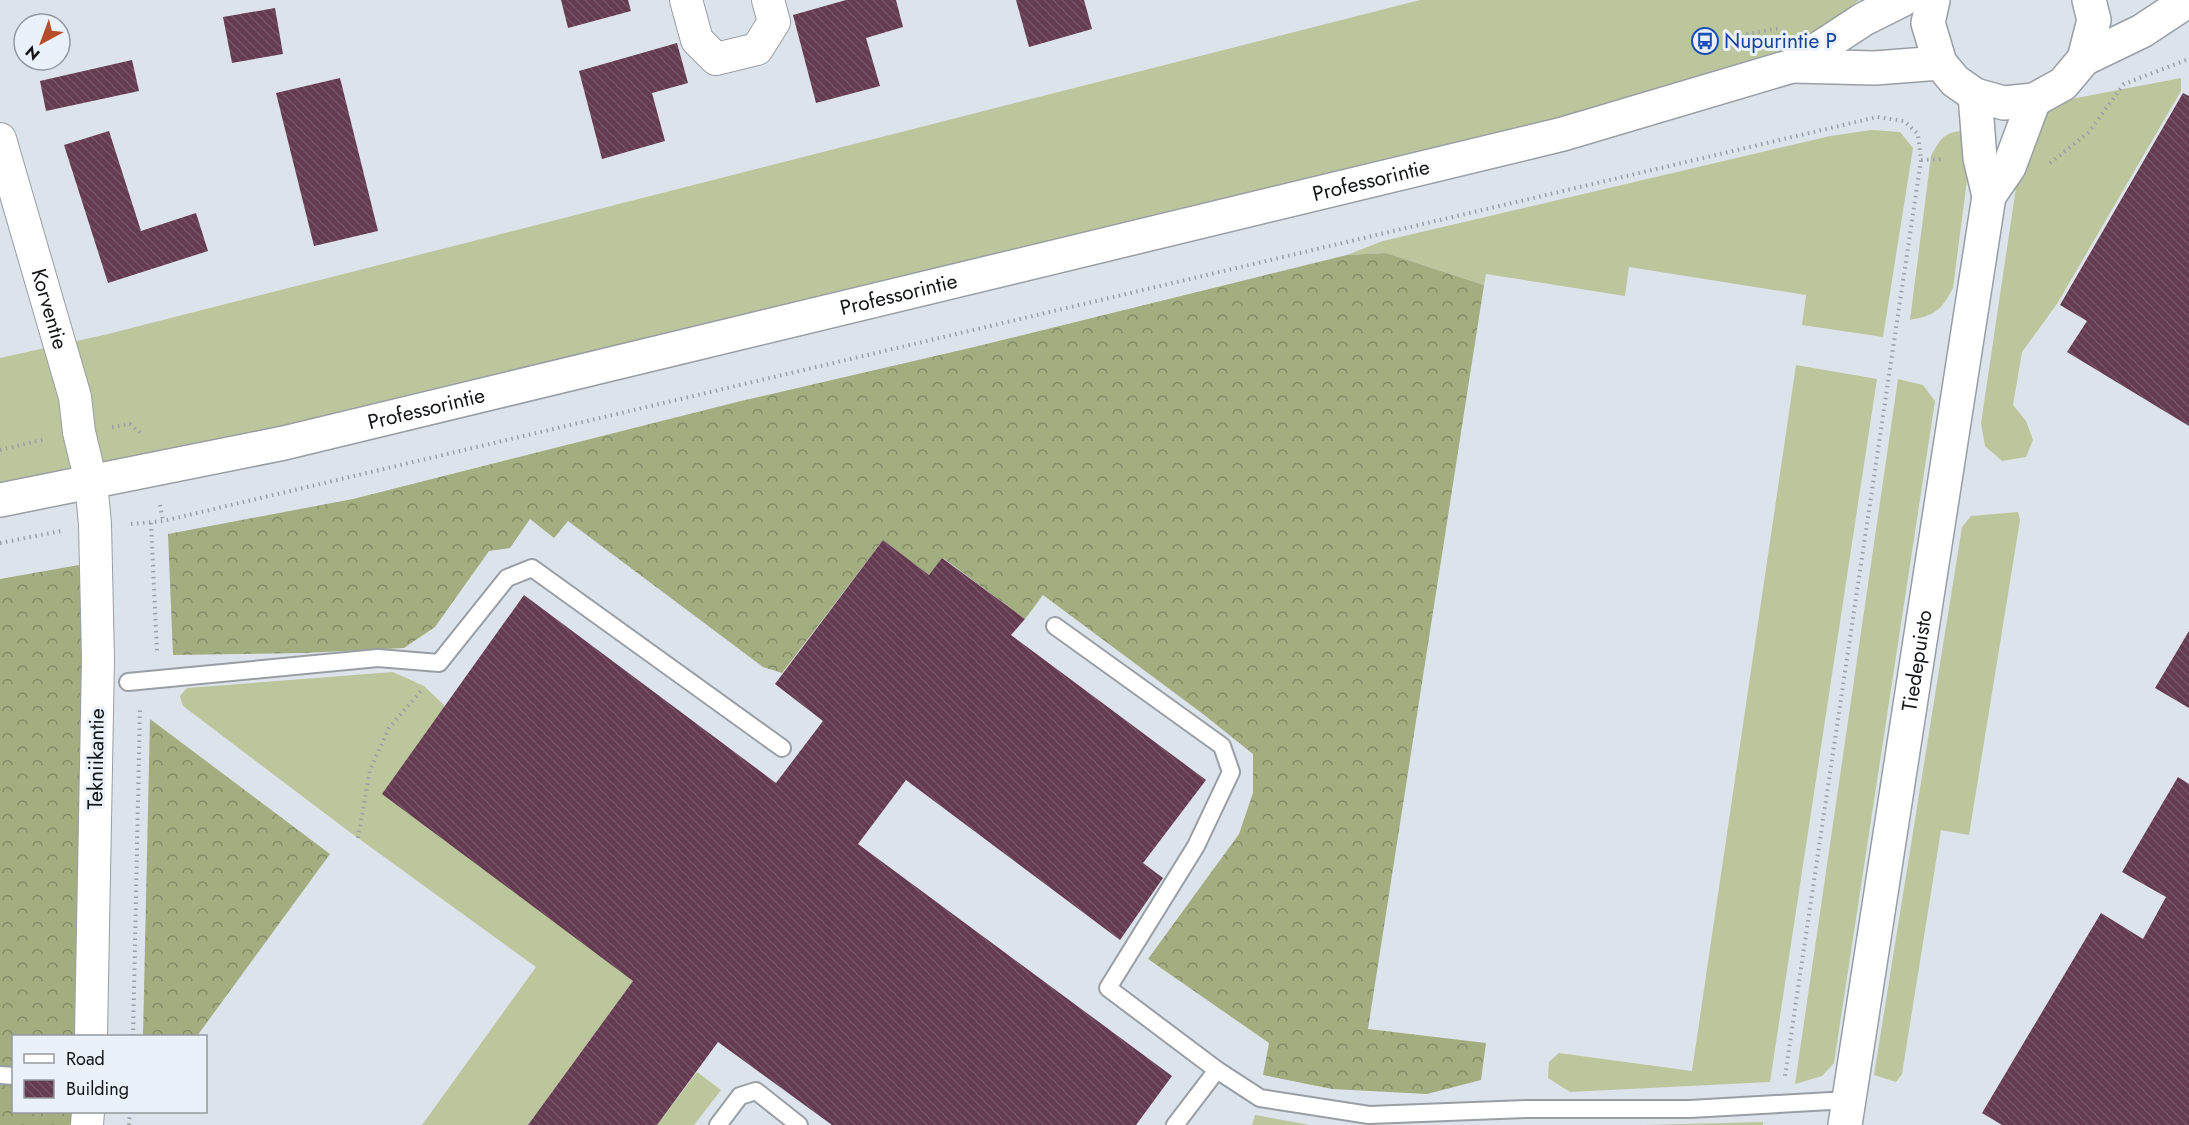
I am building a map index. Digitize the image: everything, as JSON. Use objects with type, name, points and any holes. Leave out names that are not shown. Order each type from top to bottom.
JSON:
[{"type":"main road","name":"Professorintie","points":[[0,500],[284,443],[1563,134],[1792,66],[1864,19],[1902,0]]},
{"type":"main road","points":[[1933,0],[1928,23],[1940,63],[1955,81],[1976,95],[2004,103],[2034,100],[2063,84],[2084,59],[2142,32],[2188,0]]},
{"type":"main road","points":[[2084,59],[2094,20],[2089,0]]},
{"type":"main road","name":"Professorintie","points":[[1792,66],[1875,68],[1940,63]]},
{"type":"main road","name":"Tiedepuisto","points":[[1846,1113],[1989,196],[1980,158],[1976,95]]},
{"type":"main road","name":"Tiedepuisto","points":[[1989,196],[2009,167],[2034,100]]},
{"type":"street","points":[[686,0],[697,40],[716,58],[757,49],[774,22],[768,0]]},
{"type":"street","name":"Korventie","points":[[0,139],[75,397],[79,432],[91,482]]},
{"type":"street","name":"Tekniikantie","points":[[91,482],[95,524],[98,659],[92,1035]]},
{"type":"lane","points":[[128,682],[378,658],[439,663],[507,578],[532,568],[782,748]]},
{"type":"lane","points":[[1055,626],[1222,746],[1231,771],[1201,835],[1108,988],[1217,1070],[1260,1098],[1369,1115],[1526,1109],[1690,1109],[1780,1104],[1846,1113]]},
{"type":"lane","points":[[1175,1125],[1217,1070]]},
{"type":"lane","points":[[718,1125],[740,1096],[756,1091],[799,1125]]},
{"type":"path","points":[[1706,42],[1789,26]]},
{"type":"path","points":[[0,543],[95,524],[151,524],[1877,117],[1904,121],[1918,134],[1921,160],[1780,1104]]},
{"type":"path","points":[[133,1035],[141,692],[151,680],[157,659],[151,524]]},
{"type":"path","points":[[358,838],[370,770],[389,728],[413,702],[439,663]]},
{"type":"green space","points":[[1420,0],[1859,0],[1766,74],[91,482],[0,490],[0,358],[108,334]]},
{"type":"green space","points":[[2181,78],[2181,91],[2057,304],[2022,352],[2013,405],[2026,421],[2033,440],[2026,457],[2002,461],[1985,446],[1981,423],[2018,174],[2045,104]]},
{"type":"green space","points":[[1872,130],[1900,132],[1913,148],[1883,337],[1802,325],[1806,295],[1629,267],[1625,296],[1486,274],[1484,285],[1386,253],[1347,255],[1383,241],[1830,136]]},
{"type":"green space","points":[[1963,131],[1971,149],[1953,288],[1945,302],[1936,311],[1910,320],[1931,156],[1946,135]]},
{"type":"green space","points":[[1386,253],[1484,285],[1368,1029],[1486,1043],[1481,1080],[1427,1094],[1332,1089],[1263,1075],[1269,1043],[1148,959],[1239,834],[1253,793],[1253,754],[1043,595],[1025,619],[943,558],[929,575],[883,540],[782,673],[763,667],[568,521],[554,538],[530,519],[510,548],[489,551],[435,627],[404,648],[304,653],[173,655],[168,534],[353,499],[741,401],[974,347],[1347,255]]},
{"type":"green space","points":[[1796,365],[1877,379],[1770,1082],[1570,1092],[1548,1078],[1549,1062],[1559,1053],[1692,1071]]},
{"type":"green space","points":[[1898,379],[1923,385],[1935,401],[1834,1063],[1822,1076],[1795,1084]]},
{"type":"green space","points":[[2018,512],[2020,520],[1969,835],[1941,830],[1902,1074],[1896,1082],[1874,1075],[1962,527],[1971,516]]},
{"type":"green space","points":[[96,562],[86,1035],[12,1035],[12,1113],[83,1113],[83,1125],[0,1125],[0,579]]},
{"type":"green space","points":[[393,672],[424,686],[445,706],[633,981],[528,1125],[422,1125],[536,967],[347,830],[183,706],[180,696],[187,688]]},
{"type":"green space","points":[[150,719],[330,854],[198,1035],[143,1035]]},
{"type":"green space","points":[[697,1072],[721,1090],[694,1125],[657,1125]]},
{"type":"green space","points":[[1255,1115],[1310,1125],[1252,1125]]},
{"type":"green space","points":[[1763,1122],[1763,1125],[1644,1125]]},
{"type":"building","points":[[561,0],[628,0],[631,11],[568,28]]},
{"type":"building","points":[[846,0],[896,0],[903,27],[866,38],[880,86],[816,103],[793,15]]},
{"type":"building","points":[[1016,0],[1084,0],[1092,29],[1029,47]]},
{"type":"building","points":[[275,8],[283,54],[232,63],[223,17]]},
{"type":"building","points":[[677,43],[688,83],[652,93],[665,141],[602,159],[579,71]]},
{"type":"building","points":[[132,60],[139,91],[46,111],[40,81]]},
{"type":"building","points":[[340,78],[378,231],[314,246],[276,93]]},
{"type":"building","points":[[2183,93],[2189,96],[2189,426],[2067,352],[2087,321],[2060,305]]},
{"type":"building","points":[[109,131],[141,231],[196,213],[208,251],[108,283],[64,145]]},
{"type":"building","points":[[883,540],[929,575],[942,558],[1025,619],[1011,635],[1206,780],[1143,863],[1163,878],[1120,940],[906,780],[858,844],[1172,1076],[1136,1125],[832,1125],[718,1042],[657,1125],[528,1125],[633,981],[382,794],[524,595],[776,783],[823,721],[775,684]]},
{"type":"building","points":[[2189,631],[2189,708],[2155,688]]},
{"type":"building","points":[[2178,777],[2189,784],[2189,1125],[2002,1125],[1982,1113],[2101,913],[2143,939],[2166,897],[2122,872]]},
{"type":"place","name":"Nupurintie P","points":[[1705,41]]}]
